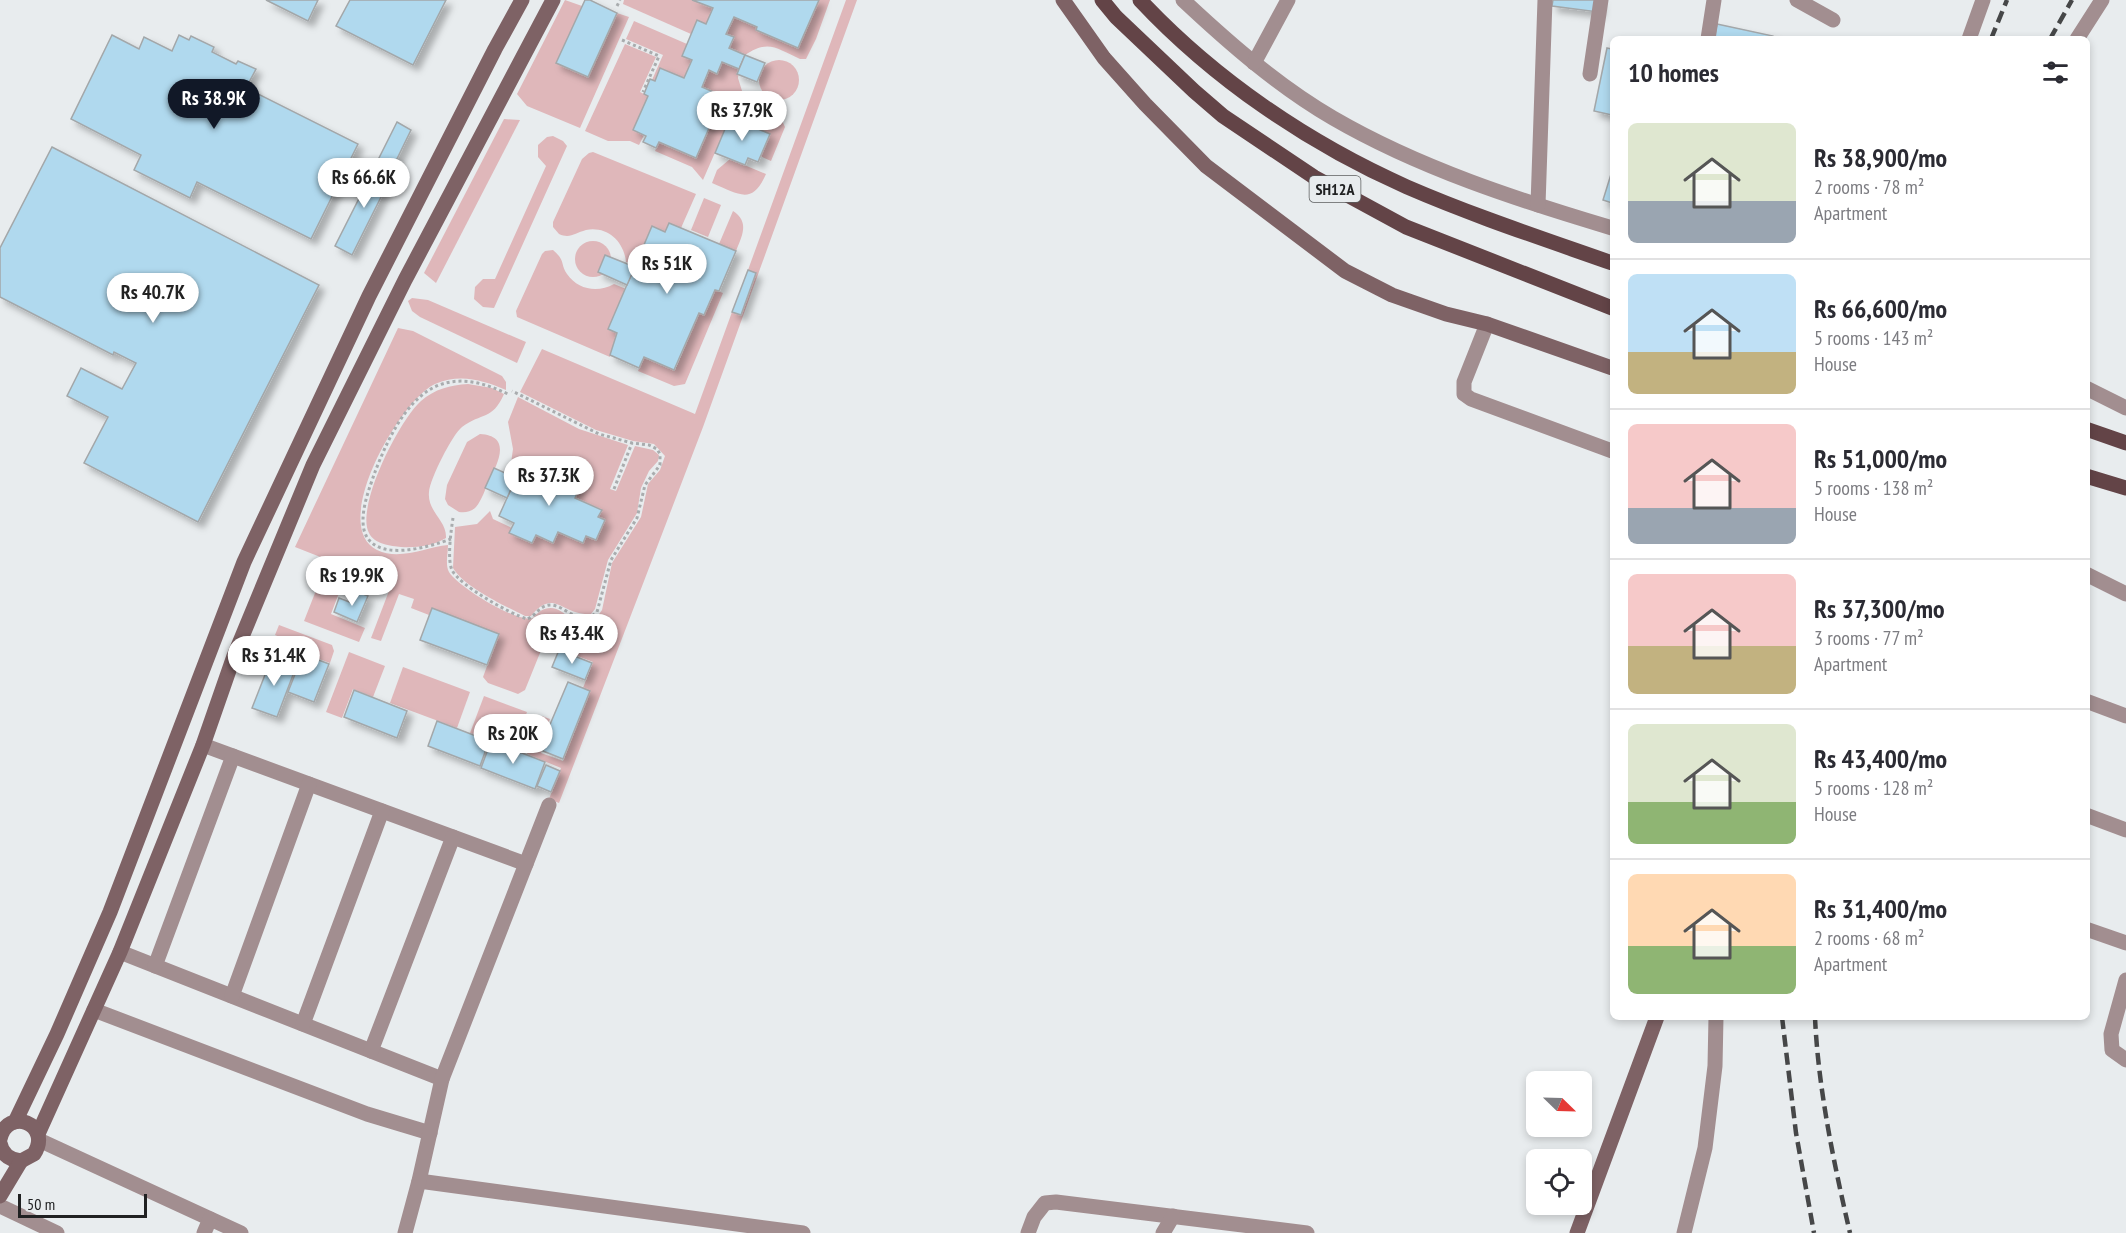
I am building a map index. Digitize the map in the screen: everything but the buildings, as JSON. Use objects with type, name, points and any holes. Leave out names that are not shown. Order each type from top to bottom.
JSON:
[{"type":"main road","name":"SH12A","points":[[1102,0],[1125,25],[1223,116],[1314,177],[1406,226],[1610,307]]},
{"type":"main road","name":"SH12A","points":[[1140,0],[1192,51],[1233,83],[1269,110],[1330,147],[1406,187],[1610,262]]},
{"type":"main road","points":[[2090,430],[2126,443]]},
{"type":"main road","points":[[2090,477],[2126,488]]},
{"type":"street","points":[[21,1161],[9,1158],[3,1139],[57,1034],[110,912],[244,562],[345,345],[522,0]]},
{"type":"street","points":[[0,1196],[21,1161],[34,1154],[38,1137],[120,952],[203,745],[234,656],[313,465],[405,280],[553,0]]},
{"type":"street","points":[[1063,0],[1104,58],[1187,147],[1224,181],[1346,271],[1369,284],[1446,314],[1488,324],[1610,367]]},
{"type":"street","points":[[1183,0],[1254,63],[1305,101],[1360,132],[1471,182],[1610,227]]},
{"type":"street","points":[[1254,63],[1288,0]]},
{"type":"street","points":[[1538,205],[1545,0]]},
{"type":"street","points":[[1590,74],[1601,0]]},
{"type":"street","points":[[1708,36],[1714,0]]},
{"type":"street","points":[[1797,0],[1833,20]]},
{"type":"street","points":[[1970,36],[1983,0]]},
{"type":"street","points":[[2079,36],[2102,0]]},
{"type":"street","points":[[428,181],[451,193]]},
{"type":"street","points":[[1488,324],[1464,382],[1464,394],[1471,399],[1610,450]]},
{"type":"street","points":[[2090,390],[2126,408]]},
{"type":"street","points":[[2090,576],[2126,594]]},
{"type":"street","points":[[2090,702],[2126,716]]},
{"type":"street","points":[[203,745],[526,864]]},
{"type":"street","points":[[155,966],[233,756]]},
{"type":"street","points":[[232,996],[309,784]]},
{"type":"street","points":[[405,1233],[420,1180],[442,1079],[549,805]]},
{"type":"street","points":[[303,1024],[382,811]]},
{"type":"street","points":[[2090,816],[2126,830]]},
{"type":"street","points":[[371,1052],[453,837]]},
{"type":"street","points":[[2090,930],[2126,943]]},
{"type":"street","points":[[120,952],[442,1079]]},
{"type":"street","points":[[2126,980],[2111,1034],[2112,1050],[2126,1060]]},
{"type":"street","points":[[94,1010],[367,1114],[430,1133]]},
{"type":"street","points":[[1577,1233],[1656,1020]]},
{"type":"street","points":[[1684,1233],[1705,1148],[1715,1066],[1716,1020]]},
{"type":"street","points":[[3,1139],[31,1125],[38,1137],[207,1226],[241,1233]]},
{"type":"street","points":[[420,1180],[767,1231],[803,1233]]},
{"type":"street","points":[[1028,1233],[1034,1217],[1045,1203],[1056,1202],[1173,1216],[1221,1227],[1306,1233]]},
{"type":"street","points":[[0,1206],[57,1233]]},
{"type":"street","points":[[1163,1233],[1173,1216]]},
{"type":"path","points":[[617,6],[620,0]]},
{"type":"path","points":[[622,40],[659,56],[643,92]]},
{"type":"path","points":[[451,539],[419,550],[396,550],[382,548],[364,531],[366,502],[380,460],[390,440],[410,409],[428,391],[438,386],[463,381],[477,382],[511,393],[590,430],[632,443],[649,445],[657,449],[662,459],[645,485],[640,509],[632,529],[611,560],[598,609],[592,616],[577,616],[549,605],[540,608],[527,619],[498,606],[453,573],[450,564],[453,518]]},
{"type":"path","points":[[614,489],[632,443]]},
{"type":"shaded area","points":[[565,0],[582,6],[556,63],[587,77],[617,13],[629,17],[580,128],[527,106],[517,94]]},
{"type":"shaded area","points":[[624,0],[692,0],[713,8],[706,24],[691,34],[623,4]]},
{"type":"shaded area","points":[[819,0],[830,0],[806,59],[800,59],[773,47],[760,47],[745,55],[729,48],[734,38],[726,34],[734,17],[757,27],[756,30],[798,48]]},
{"type":"shaded area","points":[[846,0],[857,0],[703,427],[559,803],[549,799],[561,768],[527,754],[542,716],[550,719],[541,753],[563,761],[590,692],[583,688],[593,662],[544,643],[525,690],[518,694],[488,683],[483,677],[499,634],[432,609],[429,615],[411,608],[414,599],[399,594],[381,641],[371,638],[392,583],[346,565],[338,584],[342,585],[331,614],[365,628],[359,642],[304,621],[328,560],[295,547],[398,328],[413,331],[502,376],[506,382],[506,390],[489,383],[462,378],[435,384],[420,395],[404,413],[388,437],[374,464],[360,516],[364,537],[377,550],[395,554],[448,545],[447,566],[454,578],[488,602],[515,615],[533,618],[542,610],[554,608],[572,619],[583,620],[597,617],[602,610],[612,563],[641,517],[648,484],[660,470],[665,456],[654,444],[633,441],[596,430],[520,392],[542,349],[695,414],[732,312],[741,315],[756,273],[748,270]]},
{"type":"shaded area","points":[[634,21],[687,44],[682,56],[692,60],[684,78],[661,68],[655,81],[652,80],[663,55],[626,39]]},
{"type":"shaded area","points":[[625,44],[656,57],[640,92],[648,96],[633,130],[644,135],[639,145],[630,141],[608,141],[585,131]]},
{"type":"shaded area","points":[[779,60],[793,66],[799,80],[793,94],[779,100],[765,94],[759,80],[765,66]]},
{"type":"shaded area","points":[[722,62],[739,69],[738,78],[743,94],[778,112],[785,127],[771,161],[760,156],[770,134],[730,118],[703,180],[692,167],[655,151],[659,142],[696,158],[722,96],[702,87],[709,70],[717,74]]},
{"type":"shaded area","points":[[504,119],[520,120],[436,283],[424,273]]},
{"type":"shaded area","points":[[553,136],[567,146],[494,308],[483,307],[474,299],[475,287],[483,279],[495,279],[546,166],[538,157],[538,145],[547,137]]},
{"type":"shaded area","points":[[593,152],[696,194],[681,228],[669,223],[665,232],[652,226],[635,265],[626,262],[625,254],[618,242],[601,230],[586,230],[566,236],[559,234],[553,227],[553,222],[582,159]]},
{"type":"shaded area","points":[[730,159],[766,174],[761,184],[750,194],[744,195],[730,191],[712,183],[717,170]]},
{"type":"shaded area","points":[[704,198],[721,205],[708,237],[691,230]]},
{"type":"shaded area","points":[[733,211],[743,225],[736,251],[719,244]]},
{"type":"shaded area","points":[[593,241],[605,247],[611,259],[605,271],[593,277],[581,271],[575,259],[581,247]]},
{"type":"shaded area","points":[[553,250],[560,257],[567,274],[582,287],[595,289],[614,284],[626,289],[608,329],[617,333],[610,357],[517,317],[516,311],[542,254]]},
{"type":"shaded area","points":[[715,290],[723,293],[685,384],[674,386],[638,371],[644,357],[675,370],[699,313],[704,315]]},
{"type":"shaded area","points":[[412,298],[428,300],[526,342],[517,363],[420,317],[412,311],[408,301]]},
{"type":"shaded area","points":[[468,384],[492,388],[504,394],[500,403],[491,412],[462,427],[447,448],[433,477],[429,499],[443,526],[446,538],[430,545],[413,547],[388,545],[375,540],[369,533],[366,521],[368,504],[382,464],[402,426],[421,401],[432,393]]},
{"type":"shaded area","points":[[518,397],[579,429],[628,445],[610,489],[616,491],[635,446],[653,450],[659,455],[658,461],[649,471],[641,488],[637,513],[608,560],[595,609],[591,614],[572,611],[553,603],[539,608],[531,616],[525,616],[475,589],[453,568],[455,527],[477,524],[490,511],[493,519],[512,528],[510,533],[532,543],[536,535],[553,543],[558,532],[583,543],[586,536],[596,540],[605,520],[598,517],[601,509],[575,498],[579,488],[563,480],[566,474],[525,457],[516,460],[510,470],[513,449],[508,422]]},
{"type":"shaded area","points":[[480,434],[490,436],[499,445],[500,452],[496,467],[474,509],[459,512],[448,505],[445,499],[447,485],[467,442]]},
{"type":"shaded area","points":[[279,625],[332,645],[334,651],[330,663],[302,653],[297,666],[287,662],[294,643],[275,635]]},
{"type":"shaded area","points":[[349,652],[385,666],[373,697],[353,689],[342,718],[326,712]]},
{"type":"shaded area","points":[[403,667],[470,692],[457,728],[390,703]]},
{"type":"shaded area","points":[[484,696],[527,712],[513,748],[470,733]]},
{"type":"railway","points":[[1992,36],[2007,0]]},
{"type":"railway","points":[[2052,36],[2072,0]]},
{"type":"railway","points":[[1782,1020],[1796,1133],[1814,1233]]},
{"type":"railway","points":[[1815,1020],[1823,1098],[1850,1233]]}]
